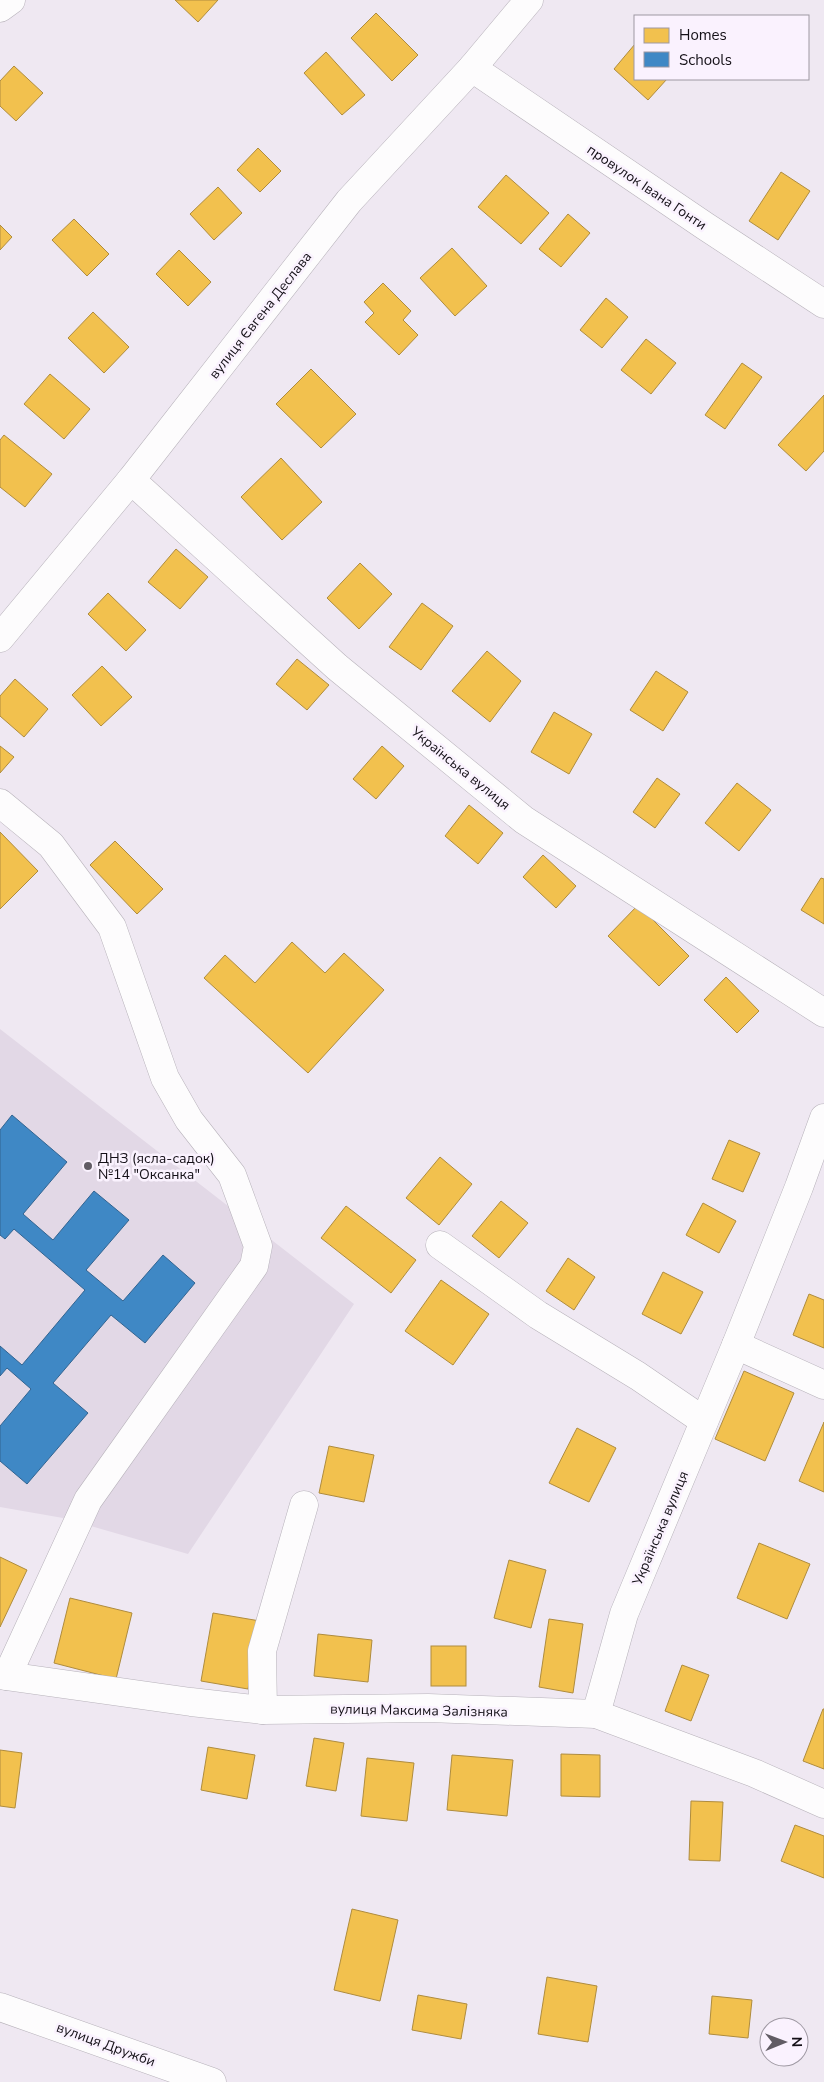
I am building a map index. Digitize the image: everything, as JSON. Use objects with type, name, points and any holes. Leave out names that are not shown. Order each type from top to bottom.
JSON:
[{"type":"street","points":[[0,8],[11,0]]},
{"type":"street","name":"вулиця Євгена Деслава","points":[[0,638],[131,480],[349,201],[472,68],[529,0]]},
{"type":"street","name":"провулок Івана Гонти","points":[[472,68],[824,304]]},
{"type":"street","name":"Українська вулиця","points":[[131,480],[336,667],[524,820],[824,1013]]},
{"type":"street","points":[[0,803],[51,844],[112,927],[164,1078],[189,1120],[232,1175],[258,1246],[254,1266],[88,1500],[4,1675]]},
{"type":"street","name":"Українська вулиця","points":[[596,1714],[624,1614],[736,1345],[799,1187],[824,1118]]},
{"type":"street","points":[[440,1244],[538,1315],[638,1376],[704,1421]]},
{"type":"street","points":[[736,1345],[824,1385]]},
{"type":"street","points":[[263,1710],[262,1651],[304,1505]]},
{"type":"street","name":"вулиця Максима Залізняка","points":[[4,1675],[191,1702],[263,1710],[428,1708],[596,1714],[754,1774],[824,1804]]},
{"type":"street","name":"вулиця Дружби","points":[[0,2007],[212,2082]]},
{"type":"shaded area","name":"ДНЗ (ясла-садок) №14 \"Оксанка\"","points":[[0,1029],[354,1304],[188,1554],[63,1518],[0,1507]]},
{"type":"building: Homes","points":[[175,0],[218,0],[198,22]]},
{"type":"building: Homes","points":[[376,13],[418,55],[392,81],[351,38]]},
{"type":"building: Homes","points":[[634,45],[634,80],[666,80],[648,100],[614,69]]},
{"type":"building: Homes","points":[[326,52],[365,95],[342,115],[304,73]]},
{"type":"building: Homes","points":[[14,66],[43,93],[16,121],[0,106],[0,81]]},
{"type":"building: Homes","points":[[258,148],[281,171],[260,192],[237,170]]},
{"type":"building: Homes","points":[[781,172],[810,191],[778,240],[749,221]]},
{"type":"building: Homes","points":[[506,175],[549,213],[521,244],[478,207]]},
{"type":"building: Homes","points":[[218,187],[242,213],[214,240],[190,214]]},
{"type":"building: Homes","points":[[568,214],[590,233],[561,267],[539,249]]},
{"type":"building: Homes","points":[[74,219],[109,254],[87,276],[52,240]]},
{"type":"building: Homes","points":[[0,225],[12,237],[0,250]]},
{"type":"building: Homes","points":[[452,248],[487,286],[455,316],[420,278]]},
{"type":"building: Homes","points":[[179,250],[211,282],[188,306],[156,274]]},
{"type":"building: Homes","points":[[383,283],[411,311],[403,320],[418,335],[399,355],[365,322],[374,313],[364,302]]},
{"type":"building: Homes","points":[[606,298],[628,317],[602,348],[580,330]]},
{"type":"building: Homes","points":[[93,312],[129,347],[104,373],[68,338]]},
{"type":"building: Homes","points":[[646,339],[676,363],[651,394],[621,370]]},
{"type":"building: Homes","points":[[742,363],[762,377],[725,429],[705,415]]},
{"type":"building: Homes","points":[[311,369],[356,414],[321,448],[276,404]]},
{"type":"building: Homes","points":[[50,374],[90,409],[64,439],[24,404]]},
{"type":"building: Homes","points":[[824,395],[824,451],[806,471],[778,445]]},
{"type":"building: Homes","points":[[4,435],[52,474],[25,507],[0,487],[0,440]]},
{"type":"building: Homes","points":[[281,458],[322,502],[282,540],[241,497]]},
{"type":"building: Homes","points":[[176,549],[208,577],[180,609],[148,582]]},
{"type":"building: Homes","points":[[360,563],[392,594],[359,629],[327,598]]},
{"type":"building: Homes","points":[[108,593],[146,630],[126,651],[88,614]]},
{"type":"building: Homes","points":[[422,603],[453,626],[421,670],[389,647]]},
{"type":"building: Homes","points":[[487,651],[521,681],[490,722],[452,691]]},
{"type":"building: Homes","points":[[297,659],[329,685],[307,710],[276,684]]},
{"type":"building: Homes","points":[[102,666],[132,697],[101,726],[72,695]]},
{"type":"building: Homes","points":[[656,671],[688,692],[663,731],[630,710]]},
{"type":"building: Homes","points":[[15,679],[48,709],[24,737],[0,716],[0,696]]},
{"type":"building: Homes","points":[[554,712],[592,734],[569,774],[531,752]]},
{"type":"building: Homes","points":[[0,746],[14,757],[0,773]]},
{"type":"building: Homes","points":[[382,746],[404,766],[376,799],[353,779]]},
{"type":"building: Homes","points":[[657,778],[680,794],[655,828],[633,812]]},
{"type":"building: Homes","points":[[737,783],[771,810],[739,851],[705,823]]},
{"type":"building: Homes","points":[[469,805],[503,833],[478,864],[445,836]]},
{"type":"building: Homes","points":[[0,832],[38,871],[0,909]]},
{"type":"building: Homes","points":[[115,841],[163,889],[137,914],[90,865]]},
{"type":"building: Homes","points":[[543,855],[576,886],[556,908],[523,877]]},
{"type":"building: Homes","points":[[821,878],[824,879],[824,924],[801,910]]},
{"type":"building: Homes","points":[[638,905],[689,956],[659,986],[608,936]]},
{"type":"building: Homes","points":[[292,942],[325,973],[344,953],[384,990],[308,1073],[204,978],[225,955],[255,983]]},
{"type":"building: Homes","points":[[726,977],[759,1011],[737,1033],[704,1000]]},
{"type":"building: Homes","points":[[729,1140],[760,1153],[743,1192],[712,1179]]},
{"type":"building: Homes","points":[[440,1157],[472,1184],[439,1225],[406,1198]]},
{"type":"building: Homes","points":[[501,1201],[528,1223],[499,1258],[472,1236]]},
{"type":"building: Homes","points":[[703,1203],[736,1221],[719,1253],[686,1235]]},
{"type":"building: Homes","points":[[346,1206],[416,1260],[391,1293],[321,1238]]},
{"type":"building: Homes","points":[[568,1258],[595,1277],[574,1310],[546,1291]]},
{"type":"building: Homes","points":[[663,1272],[703,1292],[681,1334],[642,1314]]},
{"type":"building: Homes","points":[[441,1280],[489,1314],[453,1365],[405,1331]]},
{"type":"building: Homes","points":[[809,1294],[824,1300],[824,1348],[793,1335]]},
{"type":"building: Homes","points":[[744,1371],[794,1393],[765,1461],[715,1439]]},
{"type":"building: Homes","points":[[824,1422],[824,1492],[799,1481]]},
{"type":"building: Homes","points":[[577,1428],[616,1448],[589,1502],[549,1483]]},
{"type":"building: Homes","points":[[329,1446],[374,1455],[364,1502],[319,1493]]},
{"type":"building: Homes","points":[[759,1543],[810,1564],[787,1619],[737,1598]]},
{"type":"building: Homes","points":[[0,1557],[27,1570],[0,1627]]},
{"type":"building: Homes","points":[[509,1560],[546,1570],[531,1628],[494,1618]]},
{"type":"building: Homes","points":[[70,1598],[132,1613],[116,1679],[54,1663]]},
{"type":"building: Homes","points":[[213,1613],[260,1621],[248,1689],[201,1681]]},
{"type":"building: Homes","points":[[549,1619],[583,1624],[573,1693],[539,1687]]},
{"type":"building: Homes","points":[[318,1634],[372,1640],[368,1682],[314,1676]]},
{"type":"building: Homes","points":[[431,1646],[466,1646],[466,1686],[431,1686]]},
{"type":"building: Homes","points":[[682,1665],[709,1675],[691,1721],[665,1711]]},
{"type":"building: Homes","points":[[824,1709],[824,1769],[803,1761]]},
{"type":"building: Homes","points":[[314,1738],[344,1743],[336,1791],[306,1786]]},
{"type":"building: Homes","points":[[208,1747],[255,1755],[247,1799],[201,1790]]},
{"type":"building: Homes","points":[[0,1750],[22,1753],[15,1808],[0,1806]]},
{"type":"building: Homes","points":[[561,1754],[600,1755],[600,1797],[561,1796]]},
{"type":"building: Homes","points":[[452,1755],[513,1760],[507,1816],[447,1810]]},
{"type":"building: Homes","points":[[367,1758],[414,1763],[407,1821],[361,1816]]},
{"type":"building: Homes","points":[[691,1801],[723,1802],[720,1861],[689,1860]]},
{"type":"building: Homes","points":[[795,1825],[824,1836],[824,1878],[781,1861]]},
{"type":"building: Homes","points":[[352,1909],[398,1920],[380,2001],[334,1990]]},
{"type":"building: Homes","points":[[547,1977],[597,1986],[588,2042],[538,2034]]},
{"type":"building: Homes","points":[[418,1995],[467,2004],[461,2039],[412,2030]]},
{"type":"building: Homes","points":[[712,1996],[752,2000],[748,2038],[709,2034]]},
{"type":"building: Schools","points":[[12,1115],[67,1162],[23,1214],[53,1240],[94,1191],[129,1220],[86,1270],[123,1301],[163,1255],[195,1283],[145,1343],[111,1315],[53,1383],[88,1413],[27,1484],[0,1461],[0,1426],[31,1389],[7,1368],[0,1376],[0,1346],[22,1365],[85,1290],[14,1229],[5,1239],[0,1235],[0,1130]]},
{"type":"place","name":"ДНЗ (ясла-садок) №14 \"Оксанка\"","points":[[88,1166]]}]
